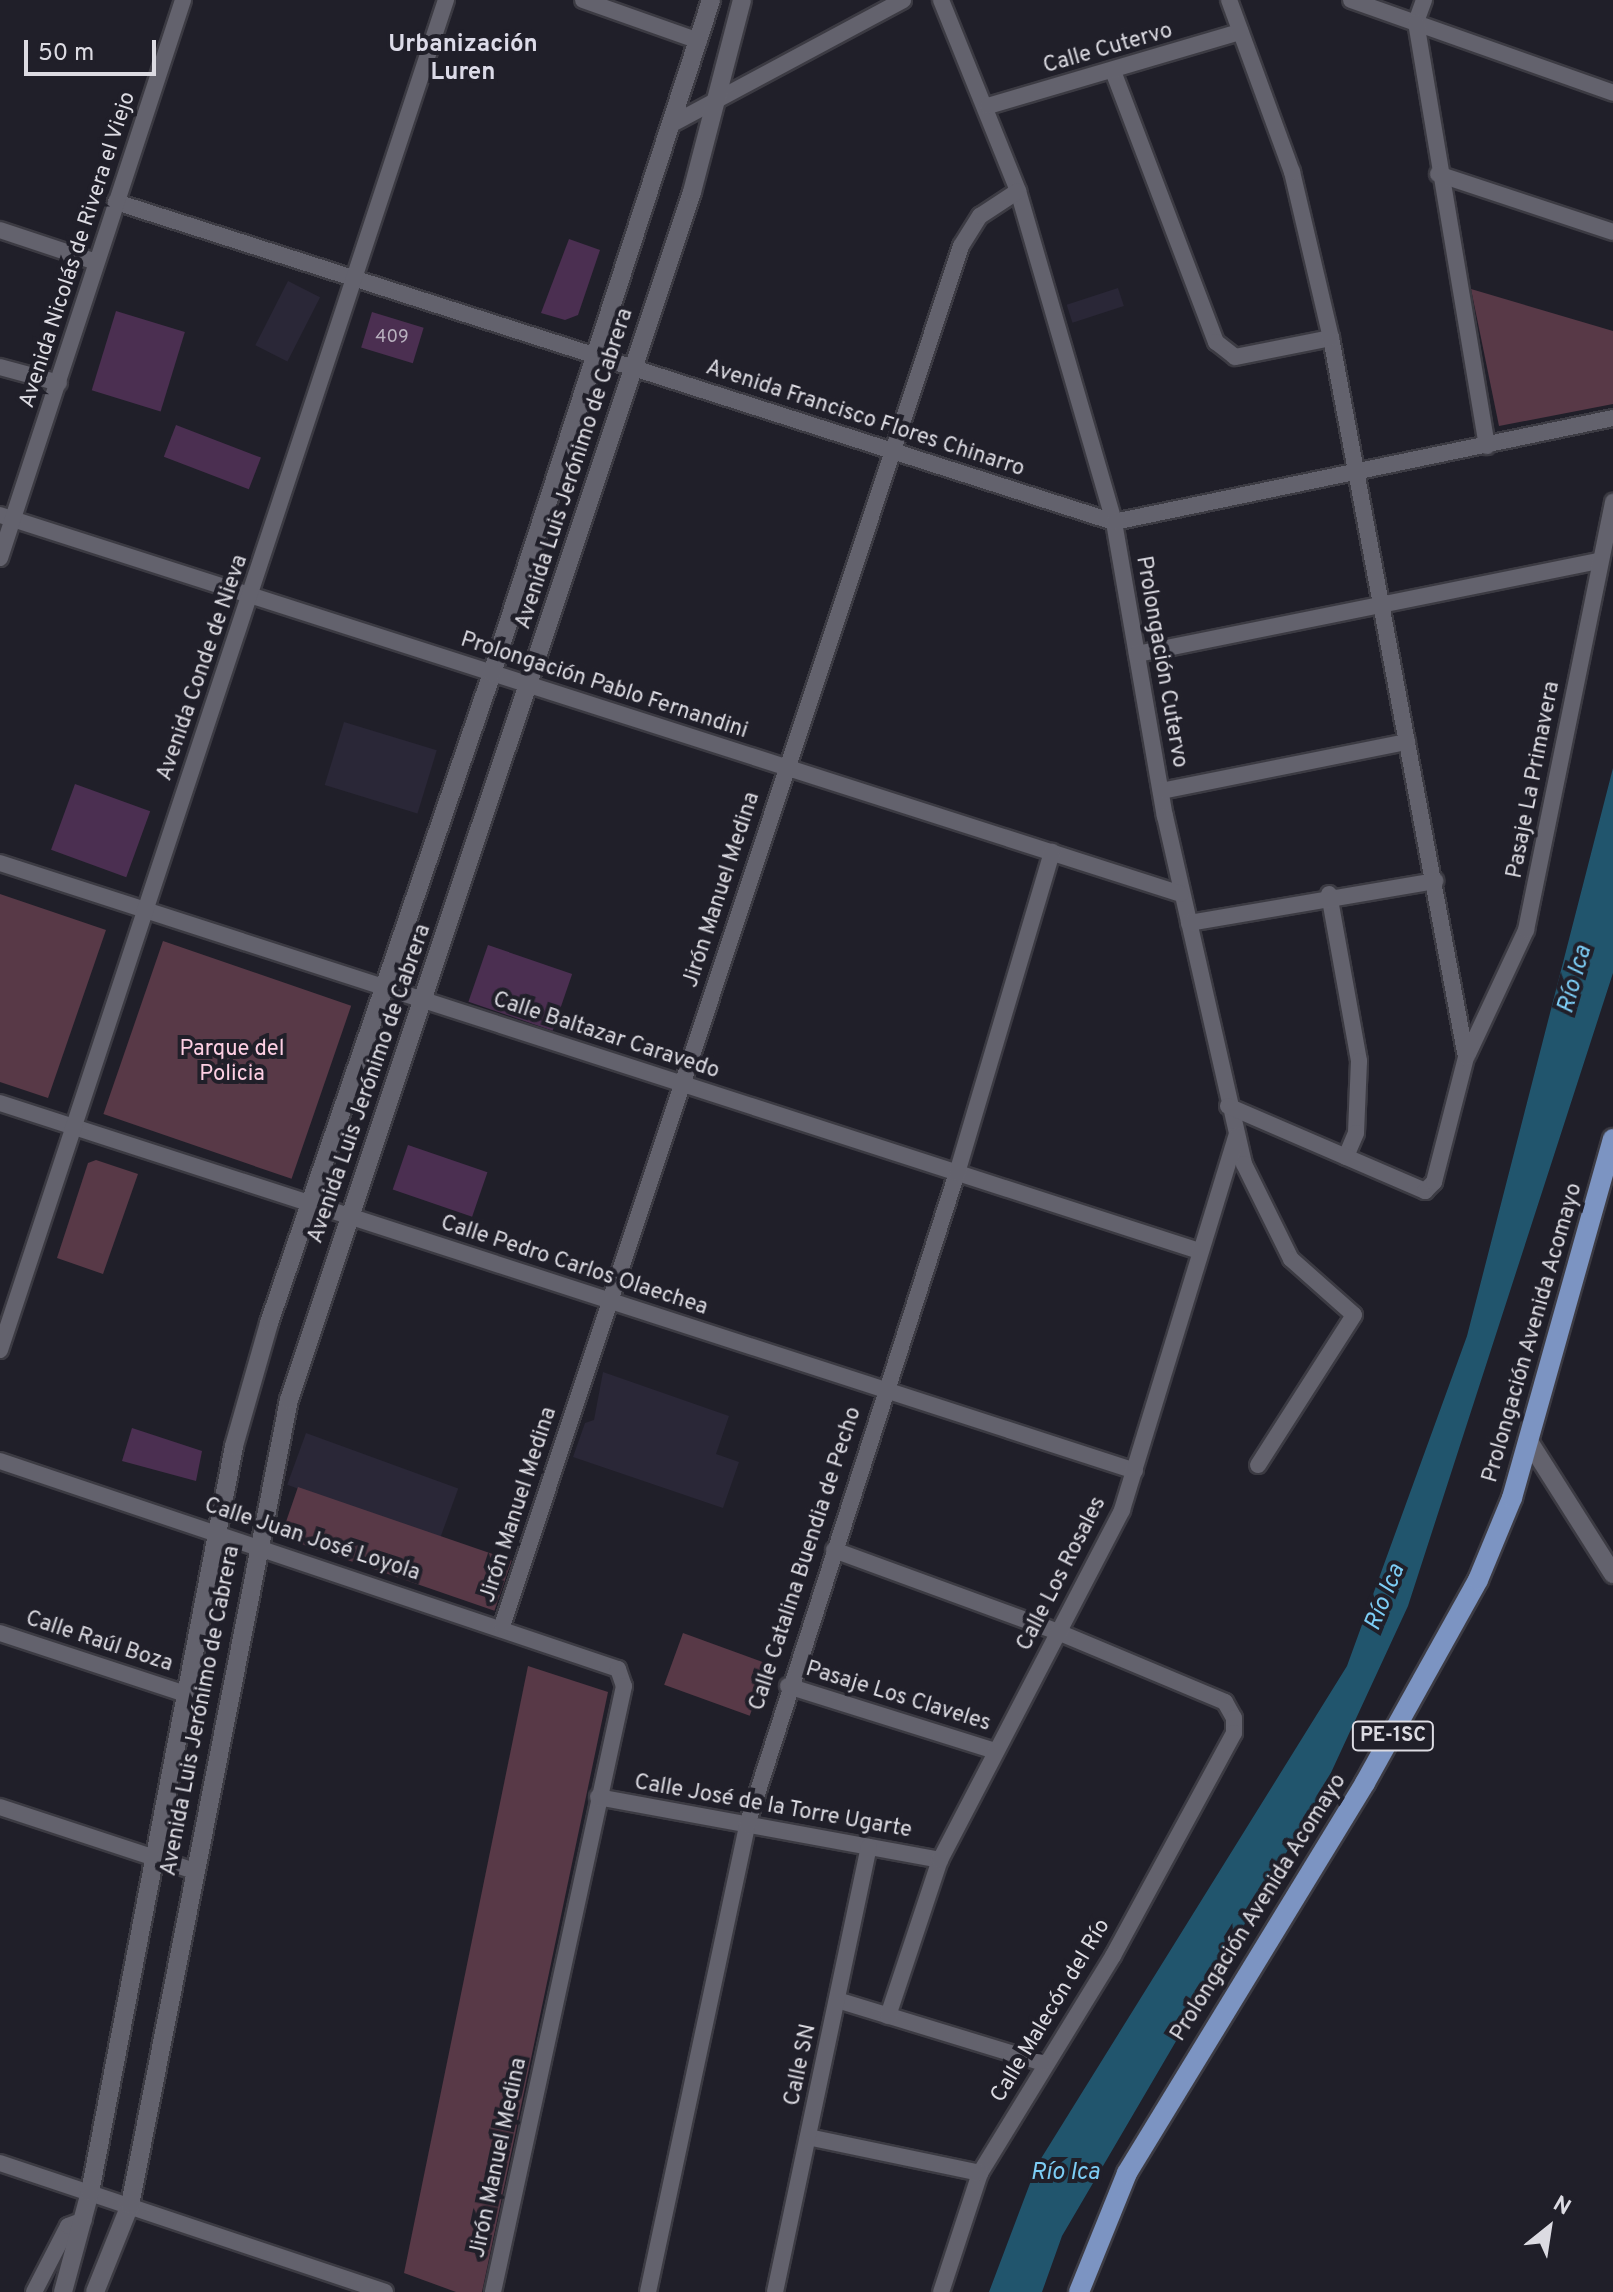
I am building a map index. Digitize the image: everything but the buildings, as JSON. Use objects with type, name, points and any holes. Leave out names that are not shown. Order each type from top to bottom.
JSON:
[{"type":"main road","name":"Prolongación Avenida Acomayo","points":[[1079,2292],[1140,2149],[1450,1635],[1500,1532],[1613,1139]]},
{"type":"street","name":"Avenida Nicolás de Rivera el Viejo","points":[[0,558],[7,518],[59,383],[183,0]]},
{"type":"street","name":"Avenida Conde de Nieva","points":[[0,1350],[252,596],[446,0]]},
{"type":"street","points":[[583,0],[699,41]]},
{"type":"street","name":"Avenida Luis Jerónimo de Cabrera","points":[[63,2292],[90,2192],[185,1694],[222,1534],[234,1446],[309,1203],[492,673],[674,123],[711,0]]},
{"type":"street","name":"Avenida Luis Jerónimo de Cabrera","points":[[95,2292],[130,2205],[289,1400],[530,685],[717,96],[742,0]]},
{"type":"street","points":[[674,123],[717,96],[903,0]]},
{"type":"street","name":"Prolongación Cutervo","points":[[941,0],[988,106],[1018,191],[1114,522],[1181,894],[1236,1136],[1264,1215],[1291,1259],[1351,1311],[1348,1329],[1258,1465]]},
{"type":"street","points":[[1229,0],[1292,172],[1331,338],[1354,476],[1435,881],[1466,1057]]},
{"type":"street","points":[[1351,0],[1613,93]]},
{"type":"street","points":[[1424,0],[1416,22],[1438,174],[1487,446]]},
{"type":"street","name":"Calle Cutervo","points":[[988,106],[1240,32]]},
{"type":"street","points":[[1113,71],[1216,342],[1235,357],[1331,338]]},
{"type":"street","points":[[1438,174],[1613,232]]},
{"type":"street","name":"Jirón Manuel Medina","points":[[502,1626],[684,1084],[784,766],[968,231],[1018,191]]},
{"type":"street","name":"Avenida Francisco Flores Chinarro","points":[[116,202],[1114,522],[1354,476],[1613,418]]},
{"type":"street","points":[[0,230],[96,262]]},
{"type":"street","points":[[0,367],[59,383]]},
{"type":"street","name":"Pasaje La Primavera","points":[[1346,1157],[1429,1190],[1466,1057],[1526,930],[1613,502]]},
{"type":"street","name":"Prolongación Pablo Fernandini","points":[[7,518],[1181,894]]},
{"type":"street","points":[[1137,654],[1379,608],[1600,561]]},
{"type":"street","points":[[1161,791],[1407,742]]},
{"type":"street","name":"Calle Catalina Buendia de Pecho","points":[[648,2292],[747,1825],[883,1390],[957,1173],[1052,852]]},
{"type":"street","name":"Calle Baltazar Caravedo","points":[[0,863],[1199,1251]]},
{"type":"street","points":[[1189,923],[1329,894],[1435,881]]},
{"type":"street","points":[[1228,1106],[1346,1157],[1356,1133],[1359,1061],[1329,894]]},
{"type":"street","name":"Calle Pedro Carlos Olaechea","points":[[0,1103],[1135,1471]]},
{"type":"street","name":"Calle Los Rosales","points":[[888,2016],[940,1860],[1122,1510],[1236,1136]]},
{"type":"street","points":[[1528,1440],[1613,1574]]},
{"type":"street","name":"Calle Juan José Loyola","points":[[0,1461],[610,1662]]},
{"type":"street","points":[[834,1550],[1058,1632]]},
{"type":"street","name":"Calle Malecón del Río","points":[[941,2292],[980,2173],[1043,2063],[1113,1956],[1234,1733],[1234,1718],[1225,1702],[1058,1632]]},
{"type":"street","name":"Calle Raúl Boza","points":[[0,1633],[185,1694]]},
{"type":"street","name":"Jirón Manuel Medina","points":[[493,2292],[624,1686],[610,1662]]},
{"type":"street","name":"Pasaje Los Claveles","points":[[788,1686],[995,1751]]},
{"type":"street","name":"Calle José de la Torre Ugarte","points":[[598,1797],[940,1860]]},
{"type":"street","points":[[0,1807],[195,1871]]},
{"type":"street","name":"Calle SN","points":[[775,2292],[869,1847]]},
{"type":"street","points":[[837,2000],[1043,2063]]},
{"type":"street","points":[[808,2137],[980,2173]]},
{"type":"street","points":[[0,2163],[385,2292]]},
{"type":"street","points":[[34,2292],[68,2226],[84,2220]]},
{"type":"shaded area","points":[[288,281],[320,297],[287,361],[255,345]]},
{"type":"shaded area","points":[[1118,288],[1124,306],[1073,323],[1067,305]]},
{"type":"shaded area","points":[[344,722],[437,750],[417,813],[325,785]]},
{"type":"shaded area","points":[[603,1372],[729,1416],[716,1454],[739,1462],[723,1508],[573,1457],[585,1423],[594,1420]]},
{"type":"shaded area","points":[[306,1433],[458,1488],[439,1540],[287,1485]]},
{"type":"green space","points":[[1471,289],[1613,331],[1613,404],[1499,426]]},
{"type":"green space","points":[[0,894],[106,930],[48,1098],[0,1082]]},
{"type":"green space","name":"Parque del Policia","points":[[163,941],[351,1006],[292,1179],[103,1114]]},
{"type":"green space","points":[[96,1160],[138,1174],[103,1274],[57,1258],[88,1163]]},
{"type":"green space","points":[[298,1487],[512,1561],[494,1611],[281,1537]]},
{"type":"green space","points":[[683,1633],[769,1664],[750,1716],[664,1685]]},
{"type":"green space","points":[[528,1666],[608,1692],[482,2292],[456,2292],[404,2273]]},
{"type":"water","name":"Río Ica","points":[[1613,768],[1613,973],[1408,1606],[1323,1790],[1062,2236],[1042,2292],[989,2292],[1037,2165],[1347,1666],[1467,1336]]},
{"type":"district","name":"Urbanización Luren","points":[[463,60]]}]
